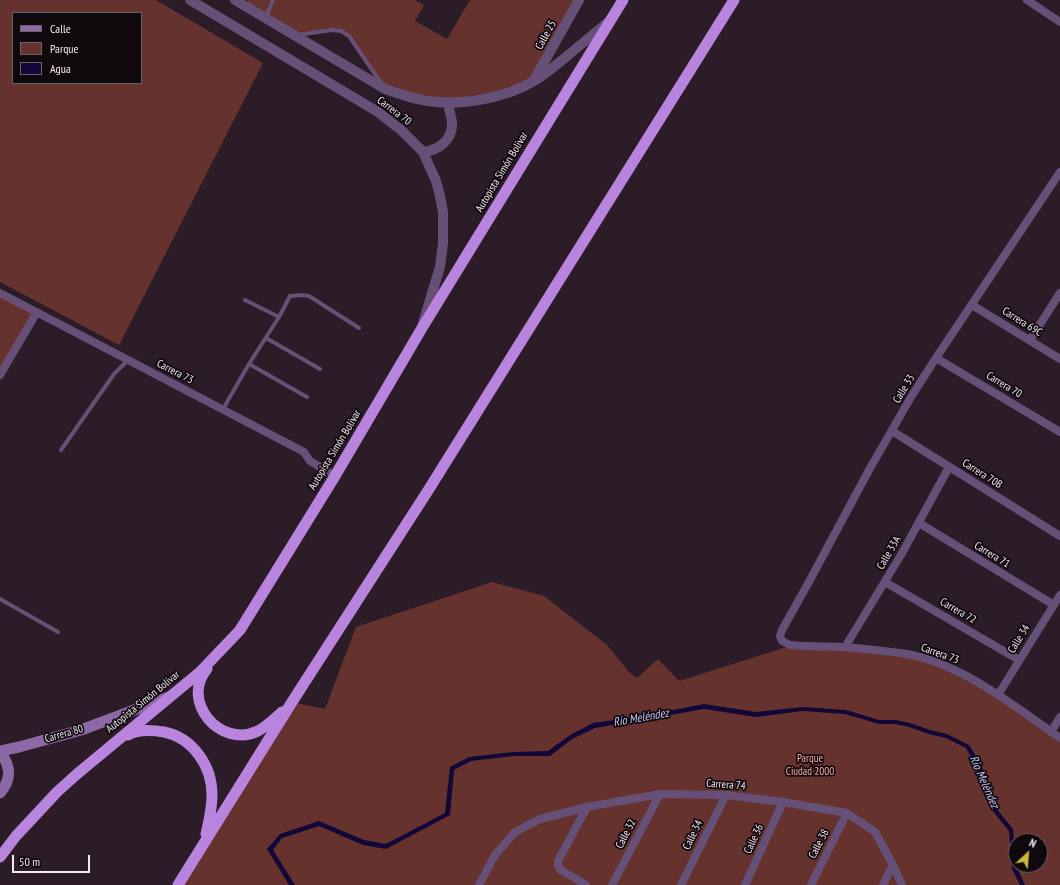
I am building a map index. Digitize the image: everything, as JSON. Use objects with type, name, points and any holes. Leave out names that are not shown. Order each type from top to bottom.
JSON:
[{"type":"highway","name":"Autopista Simón Bolívar","points":[[0,857],[16,836],[57,792],[200,672],[240,630],[336,476],[422,328],[624,0]]},
{"type":"highway","points":[[178,885],[292,702],[433,482],[734,0]]},
{"type":"highway","points":[[230,642],[205,671],[200,684],[199,698],[203,712],[212,723],[230,734],[244,735],[257,731],[268,724],[292,702]]},
{"type":"highway","points":[[110,746],[132,733],[146,730],[176,736],[192,747],[202,758],[210,781],[212,794],[211,814],[203,845]]},
{"type":"main road","name":"Carrera 80","points":[[0,751],[81,730],[172,696]]},
{"type":"main road","points":[[0,751],[6,758],[9,778],[5,787],[0,793]]},
{"type":"street","name":"Carrera 70","points":[[190,0],[378,112],[402,130],[423,152],[436,181],[441,204],[444,243],[440,267],[422,328]]},
{"type":"street","name":"Carrera 70","points":[[234,0],[385,89],[405,96],[428,101],[448,103],[477,101],[506,94],[533,82],[549,71],[612,18]]},
{"type":"street","points":[[247,0],[254,12]]},
{"type":"street","name":"Calle 25","points":[[533,82],[580,0]]},
{"type":"street","points":[[1027,0],[1060,22]]},
{"type":"street","points":[[423,152],[432,150],[447,140],[452,122],[448,103]]},
{"type":"street","name":"Calle 33","points":[[793,645],[784,642],[780,633],[869,470],[911,397],[936,358],[1059,176]]},
{"type":"street","name":"Carrera 73","points":[[0,293],[304,452],[310,461],[336,476]]},
{"type":"street","points":[[1030,340],[1060,293]]},
{"type":"street","name":"Carrera 69C","points":[[972,305],[1060,359]]},
{"type":"street","points":[[0,374],[37,312]]},
{"type":"street","name":"Carrera 70","points":[[936,358],[1060,432]]},
{"type":"street","name":"Carrera 70B","points":[[892,431],[1060,536]]},
{"type":"street","name":"Calle 33A","points":[[845,647],[885,582],[949,467]]},
{"type":"street","name":"Carrera 71","points":[[919,523],[1054,605]]},
{"type":"street","name":"Carrera 72","points":[[885,582],[1019,660]]},
{"type":"street","name":"Calle 34","points":[[998,695],[1060,595]]},
{"type":"street","name":"Carrera 73","points":[[793,645],[845,647],[900,653],[926,659],[960,673],[998,695],[1060,738]]},
{"type":"street","points":[[1051,732],[1060,717]]},
{"type":"street","name":"Carrera 74","points":[[479,885],[495,855],[515,832],[540,819],[587,807],[660,794],[726,795],[783,802],[847,814],[875,832],[902,885]]},
{"type":"street","name":"Calle 32","points":[[612,885],[660,794]]},
{"type":"street","name":"Calle 34","points":[[681,885],[726,795]]},
{"type":"street","name":"Calle 36","points":[[745,885],[783,802]]},
{"type":"street","points":[[586,885],[561,870],[558,866],[558,861],[587,807]]},
{"type":"street","name":"Calle 38","points":[[811,885],[847,814]]},
{"type":"street","points":[[883,885],[893,865]]},
{"type":"lane","points":[[266,19],[273,0]]},
{"type":"lane","points":[[294,36],[332,30],[342,31],[349,36],[385,89]]},
{"type":"lane","points":[[223,410],[249,364],[279,318],[290,296],[309,296],[359,328]]},
{"type":"lane","points":[[245,300],[279,318]]},
{"type":"lane","points":[[266,338],[320,369]]},
{"type":"lane","points":[[60,450],[114,374],[128,360]]},
{"type":"lane","points":[[249,364],[307,397]]},
{"type":"lane","points":[[0,599],[58,632]]},
{"type":"green space","points":[[0,0],[156,0],[263,63],[119,345],[0,282]]},
{"type":"green space","points":[[247,0],[415,0],[424,5],[415,21],[447,39],[470,0],[579,0],[533,82],[506,94],[448,103],[385,89],[349,36],[342,31],[332,30],[294,36],[254,12]]},
{"type":"green space","points":[[0,293],[37,312],[0,375]]},
{"type":"green space","name":"Parque Ciudad 2000","points":[[492,582],[544,596],[607,645],[629,672],[637,678],[658,659],[679,681],[793,645],[900,653],[950,668],[1060,738],[1060,885],[178,885],[292,702],[325,709],[356,627]]},
{"type":"water","name":"Río Meléndez","points":[[704,704],[756,712],[803,707],[846,710],[879,720],[896,720],[910,723],[947,734],[969,745],[982,766],[987,785],[996,808],[1013,829],[1013,833],[1009,833],[992,810],[977,768],[966,748],[946,738],[909,727],[895,724],[879,724],[845,714],[803,711],[756,717],[704,709],[595,728],[572,739],[550,756],[514,756],[471,761],[454,770],[450,815],[386,849],[363,845],[319,826],[282,838],[273,850],[295,885],[289,885],[267,849],[280,834],[319,821],[364,840],[386,844],[445,813],[450,767],[469,757],[513,752],[548,751],[570,735],[593,723],[642,716]]},
{"type":"water","points":[[1014,873],[1020,873],[1025,885],[1020,885]]}]
